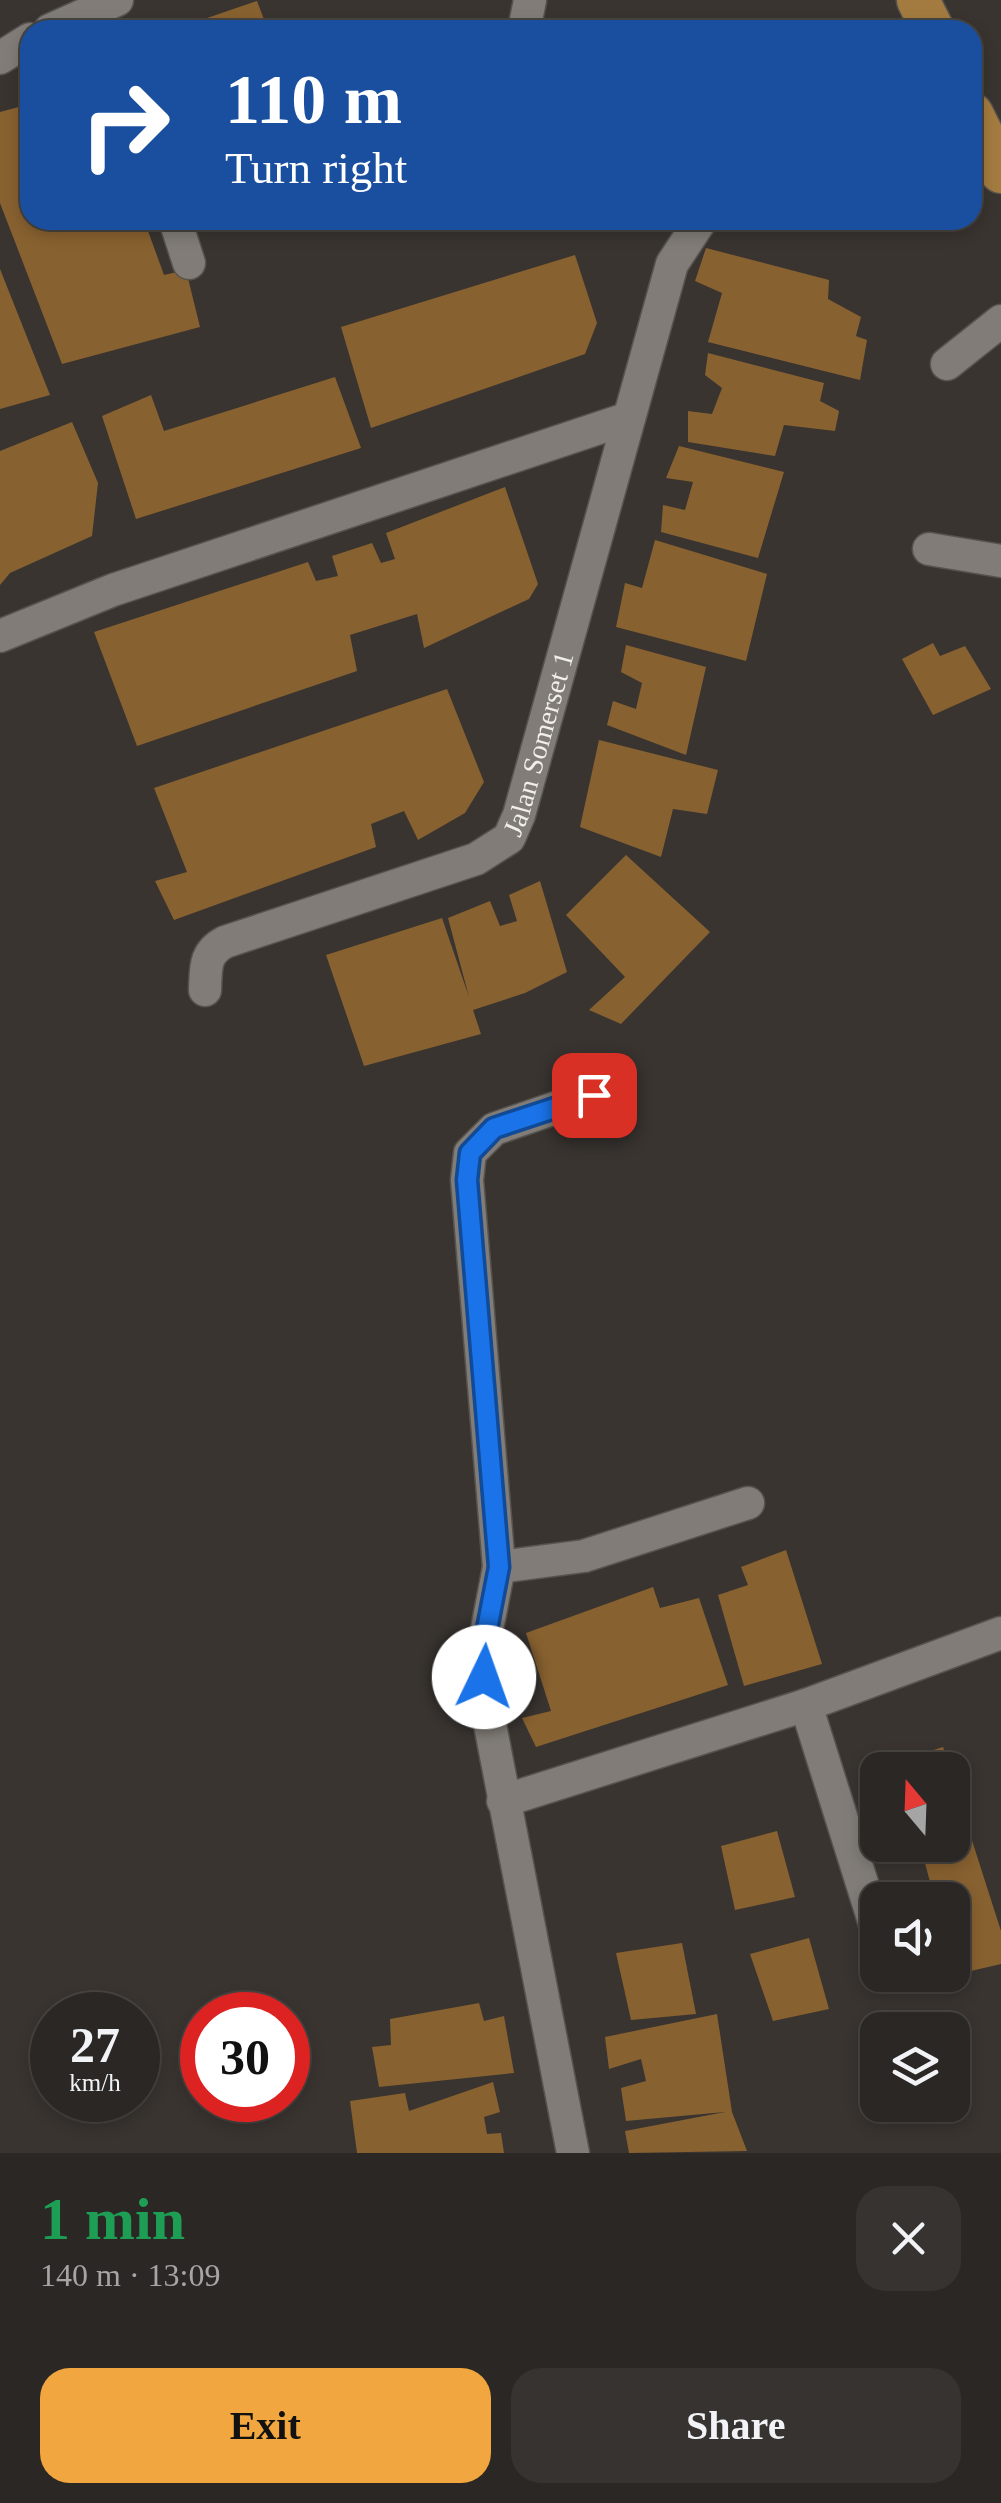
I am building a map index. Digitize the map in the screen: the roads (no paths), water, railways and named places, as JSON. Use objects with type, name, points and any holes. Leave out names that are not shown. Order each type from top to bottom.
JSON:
[{"type":"main road","points":[[982,134],[1001,172]]},
{"type":"street","points":[[83,20],[109,12]]},
{"type":"street","points":[[179,230],[190,262]]},
{"type":"street","name":"Jalan Somerset 1","points":[[206,990],[206,961],[212,949],[225,942],[476,859],[509,838],[567,652],[672,264],[694,230]]},
{"type":"street","points":[[948,364],[1001,320]]},
{"type":"street","points":[[0,636],[113,590],[629,418]]},
{"type":"street","points":[[929,548],[1001,562]]},
{"type":"street","points":[[573,2153],[504,1801],[482,1655],[499,1567],[467,1180],[470,1153],[494,1128],[594,1095]]},
{"type":"street","points":[[499,1567],[584,1556],[748,1503]]},
{"type":"street","points":[[504,1801],[806,1705],[1001,1633]]},
{"type":"street","points":[[806,1705],[862,1882]]}]
